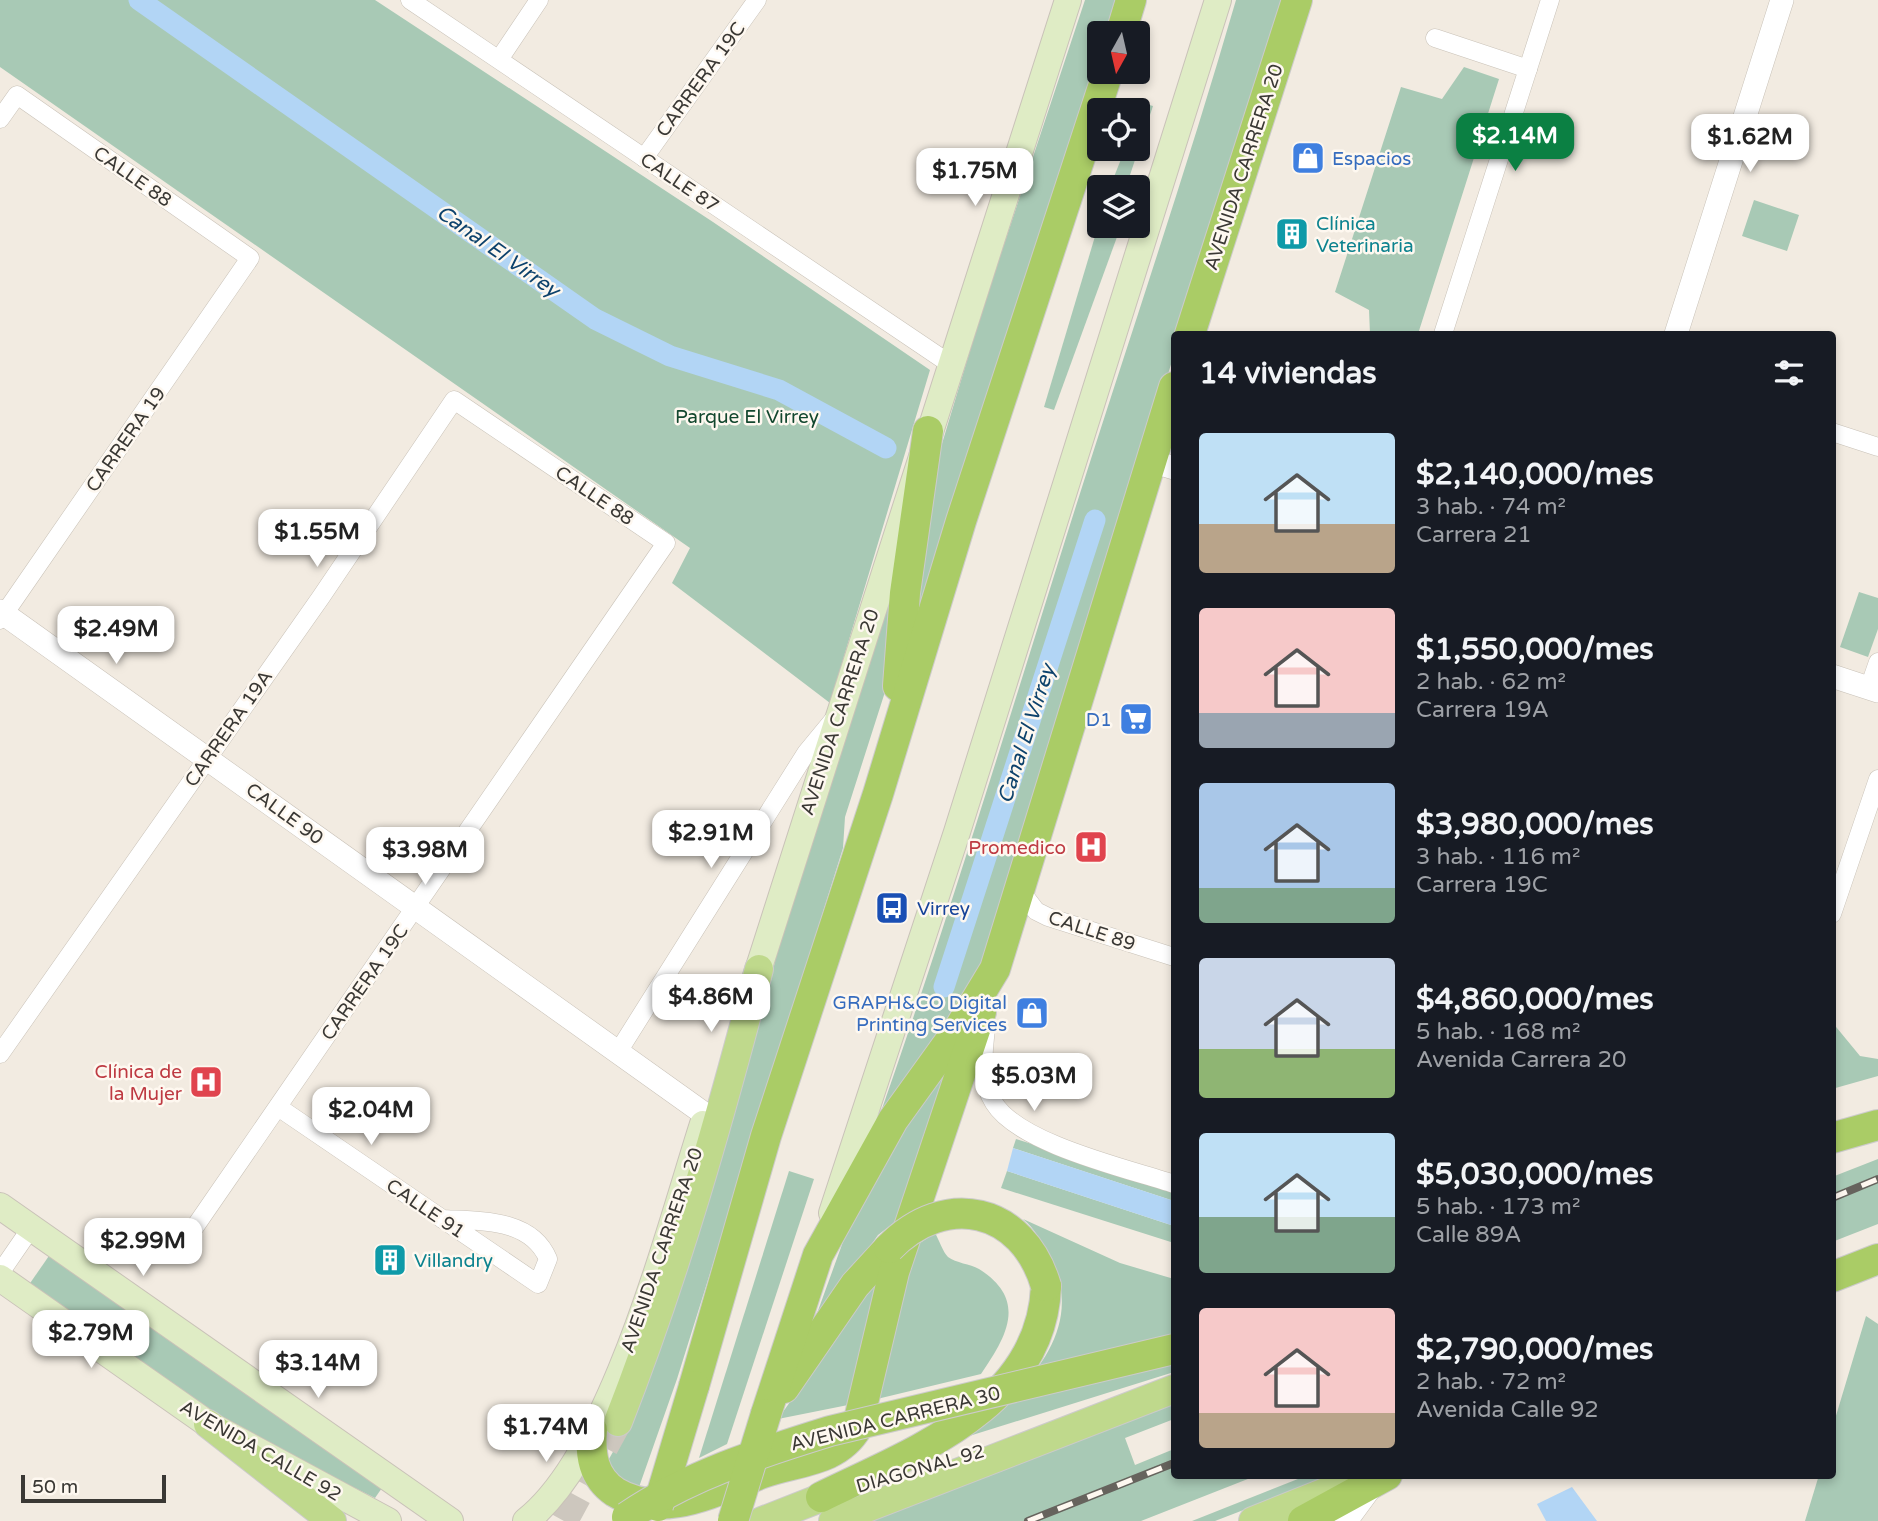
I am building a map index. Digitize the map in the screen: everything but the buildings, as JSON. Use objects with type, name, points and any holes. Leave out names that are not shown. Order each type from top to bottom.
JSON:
[{"type":"highway","points":[[1125,21],[1131,0]]},
{"type":"highway","name":"AVENIDA CARRERA 20","points":[[1191,331],[1297,0]]},
{"type":"highway","points":[[634,1519],[694,1386],[766,1136],[893,746],[961,521],[1104,84]]},
{"type":"highway","points":[[605,1426],[592,1463],[600,1477],[622,1497],[649,1505],[690,1502],[771,1471],[836,1451],[848,1442],[857,1428],[874,1346],[894,1272],[1163,465],[1171,408]]},
{"type":"highway","points":[[893,746],[905,593],[928,431]]},
{"type":"highway","points":[[733,1521],[818,1255],[893,1120],[960,1027],[995,969]]},
{"type":"highway","points":[[1836,1137],[1878,1126]]},
{"type":"highway","points":[[766,1414],[855,1285],[889,1248],[920,1222],[939,1215],[980,1215],[999,1222],[1030,1248],[1045,1286],[1041,1322],[1035,1341],[992,1400],[961,1426],[827,1509]]},
{"type":"highway","points":[[1836,1275],[1878,1259]]},
{"type":"highway","name":"AVENIDA CARRERA 30","points":[[634,1519],[702,1475],[791,1443],[1171,1350]]},
{"type":"highway","points":[[1303,1521],[1374,1479]]},
{"type":"main road","name":"AVENIDA CARRERA 20","points":[[526,1521],[559,1490],[605,1426],[706,1115],[759,969],[928,431],[1068,0]]},
{"type":"main road","points":[[818,1255],[957,832],[1218,0]]},
{"type":"main road","points":[[605,1426],[657,1319],[720,1120],[759,969]]},
{"type":"main road","points":[[1836,1142],[1878,1126]]},
{"type":"main road","points":[[0,1206],[450,1521]]},
{"type":"main road","name":"AVENIDA CALLE 92","points":[[0,1276],[208,1424],[388,1521]]},
{"type":"main road","name":"DIAGONAL 92","points":[[762,1521],[827,1509],[892,1474],[1080,1424],[1171,1390]]},
{"type":"main road","points":[[208,1424],[332,1521]]},
{"type":"main road","points":[[1253,1521],[1371,1479]]},
{"type":"street","name":"CALLE 87","points":[[410,0],[500,58],[950,364]]},
{"type":"street","points":[[500,58],[538,0]]},
{"type":"street","name":"CARRERA 19C","points":[[644,158],[757,0]]},
{"type":"street","points":[[1444,331],[1550,0]]},
{"type":"street","points":[[1677,331],[1782,0]]},
{"type":"street","points":[[1435,38],[1528,69]]},
{"type":"street","name":"CALLE 88","points":[[0,119],[17,94],[250,258]]},
{"type":"street","name":"CARRERA 19","points":[[1,615],[250,258]]},
{"type":"street","name":"CALLE 88","points":[[454,400],[666,543]]},
{"type":"street","name":"CARRERA 19A","points":[[0,1054],[454,400]]},
{"type":"street","points":[[1836,433],[1878,447]]},
{"type":"street","name":"CARRERA 19C","points":[[181,1247],[666,543]]},
{"type":"street","name":"CALLE 90","points":[[1,615],[207,757],[706,1115]]},
{"type":"street","points":[[1836,677],[1874,689],[1878,662]]},
{"type":"street","points":[[618,1052],[806,753],[838,714]]},
{"type":"street","points":[[1836,902],[1878,779]]},
{"type":"street","name":"CALLE 89","points":[[1020,890],[1036,911],[1048,917],[1171,956]]},
{"type":"street","points":[[995,969],[983,1049],[988,1091],[1001,1113],[1018,1127],[1059,1146],[1171,1183]]},
{"type":"street","name":"CALLE 91","points":[[278,1107],[442,1219],[538,1284],[548,1259],[545,1250],[516,1227],[500,1222],[442,1219]]},
{"type":"street","points":[[0,1276],[31,1228]]},
{"type":"street","points":[[1346,1521],[1376,1479]]},
{"type":"green space","name":"Parque El Virrey","points":[[0,0],[375,0],[713,222],[930,370],[830,703],[672,583],[690,548],[0,67]]},
{"type":"green space","points":[[1085,0],[1122,0],[1115,21],[1087,21],[1087,84],[1093,84],[911,629],[932,477],[981,314]]},
{"type":"green space","points":[[1236,0],[1285,0],[1182,331],[1171,331],[1171,364],[975,984],[876,1126],[973,835]]},
{"type":"green space","points":[[1464,67],[1499,79],[1419,331],[1370,331],[1369,310],[1335,292],[1401,87],[1442,99]]},
{"type":"green space","points":[[1120,161],[1135,161],[1130,175],[1115,175]]},
{"type":"green space","points":[[1754,200],[1799,215],[1787,251],[1742,236]]},
{"type":"green space","points":[[1095,238],[1117,238],[1054,410],[1044,407]]},
{"type":"green space","points":[[902,527],[887,635],[884,695],[845,817],[843,848],[677,1379],[638,1490],[627,1487],[605,1466],[623,1434],[771,981],[786,905]]},
{"type":"green space","points":[[1859,592],[1878,598],[1878,629],[1868,657],[1840,647]]},
{"type":"green space","points":[[1836,1027],[1860,1056],[1878,1059],[1878,1076],[1836,1088]]},
{"type":"green space","points":[[964,1042],[905,1214],[878,1235],[811,1330],[852,1217],[882,1158]]},
{"type":"green space","points":[[1016,1139],[1171,1188],[1171,1200],[1013,1148]]},
{"type":"green space","points":[[1878,1159],[1878,1224],[1836,1240],[1836,1175]]},
{"type":"green space","points":[[789,1171],[814,1179],[727,1444],[699,1458]]},
{"type":"green space","points":[[1007,1171],[1171,1225],[1171,1242],[1001,1188]]},
{"type":"green space","points":[[1023,1219],[1120,1263],[1171,1278],[1171,1373],[966,1437],[1009,1401],[1028,1380],[1044,1358],[1056,1334],[1062,1308],[1059,1282],[1048,1254]]},
{"type":"green space","points":[[935,1233],[948,1257],[979,1269],[1004,1293],[1008,1306],[1005,1332],[981,1374],[877,1399],[908,1251]]},
{"type":"green space","points":[[51,1253],[384,1485],[375,1498],[210,1416],[26,1289]]},
{"type":"green space","points":[[888,1269],[853,1404],[778,1419],[854,1311]]},
{"type":"green space","points":[[1866,1316],[1878,1324],[1878,1521],[1805,1521],[1818,1479],[1836,1479],[1836,1416]]},
{"type":"green space","points":[[1171,1404],[1171,1420],[1125,1438],[1135,1465],[1171,1450],[1171,1479],[1248,1479],[1141,1521],[856,1521]]},
{"type":"green space","points":[[1298,1479],[1324,1479],[1215,1521],[1192,1521]]},
{"type":"water","points":[[1013,1148],[1171,1200],[1171,1225],[1007,1171]]},
{"type":"water","points":[[1572,1487],[1597,1521],[1546,1521],[1537,1504]]},
{"type":"waterway","name":"Canal El Virrey","points":[[139,0],[595,319],[670,356],[779,390],[886,448]]},
{"type":"waterway","name":"Canal El Virrey","points":[[944,987],[1095,520]]},
{"type":"tunnel","points":[[564,1521],[618,1422]]},
{"type":"railway","points":[[1836,1196],[1878,1179]]},
{"type":"railway","points":[[1028,1521],[1171,1464]]},
{"type":"place","name":"Espacios","points":[[1308,158]]},
{"type":"place","name":"Clínica Veterinaria","points":[[1292,234]]},
{"type":"place","name":"D1","points":[[1136,719]]},
{"type":"place","name":"Promedico","points":[[1091,847]]},
{"type":"place","name":"Virrey","points":[[892,908]]},
{"type":"place","name":"GRAPH&CO Digital Printing Services","points":[[1032,1013]]},
{"type":"place","name":"Clínica de la Mujer","points":[[206,1082]]},
{"type":"place","name":"Villandry","points":[[390,1260]]}]
